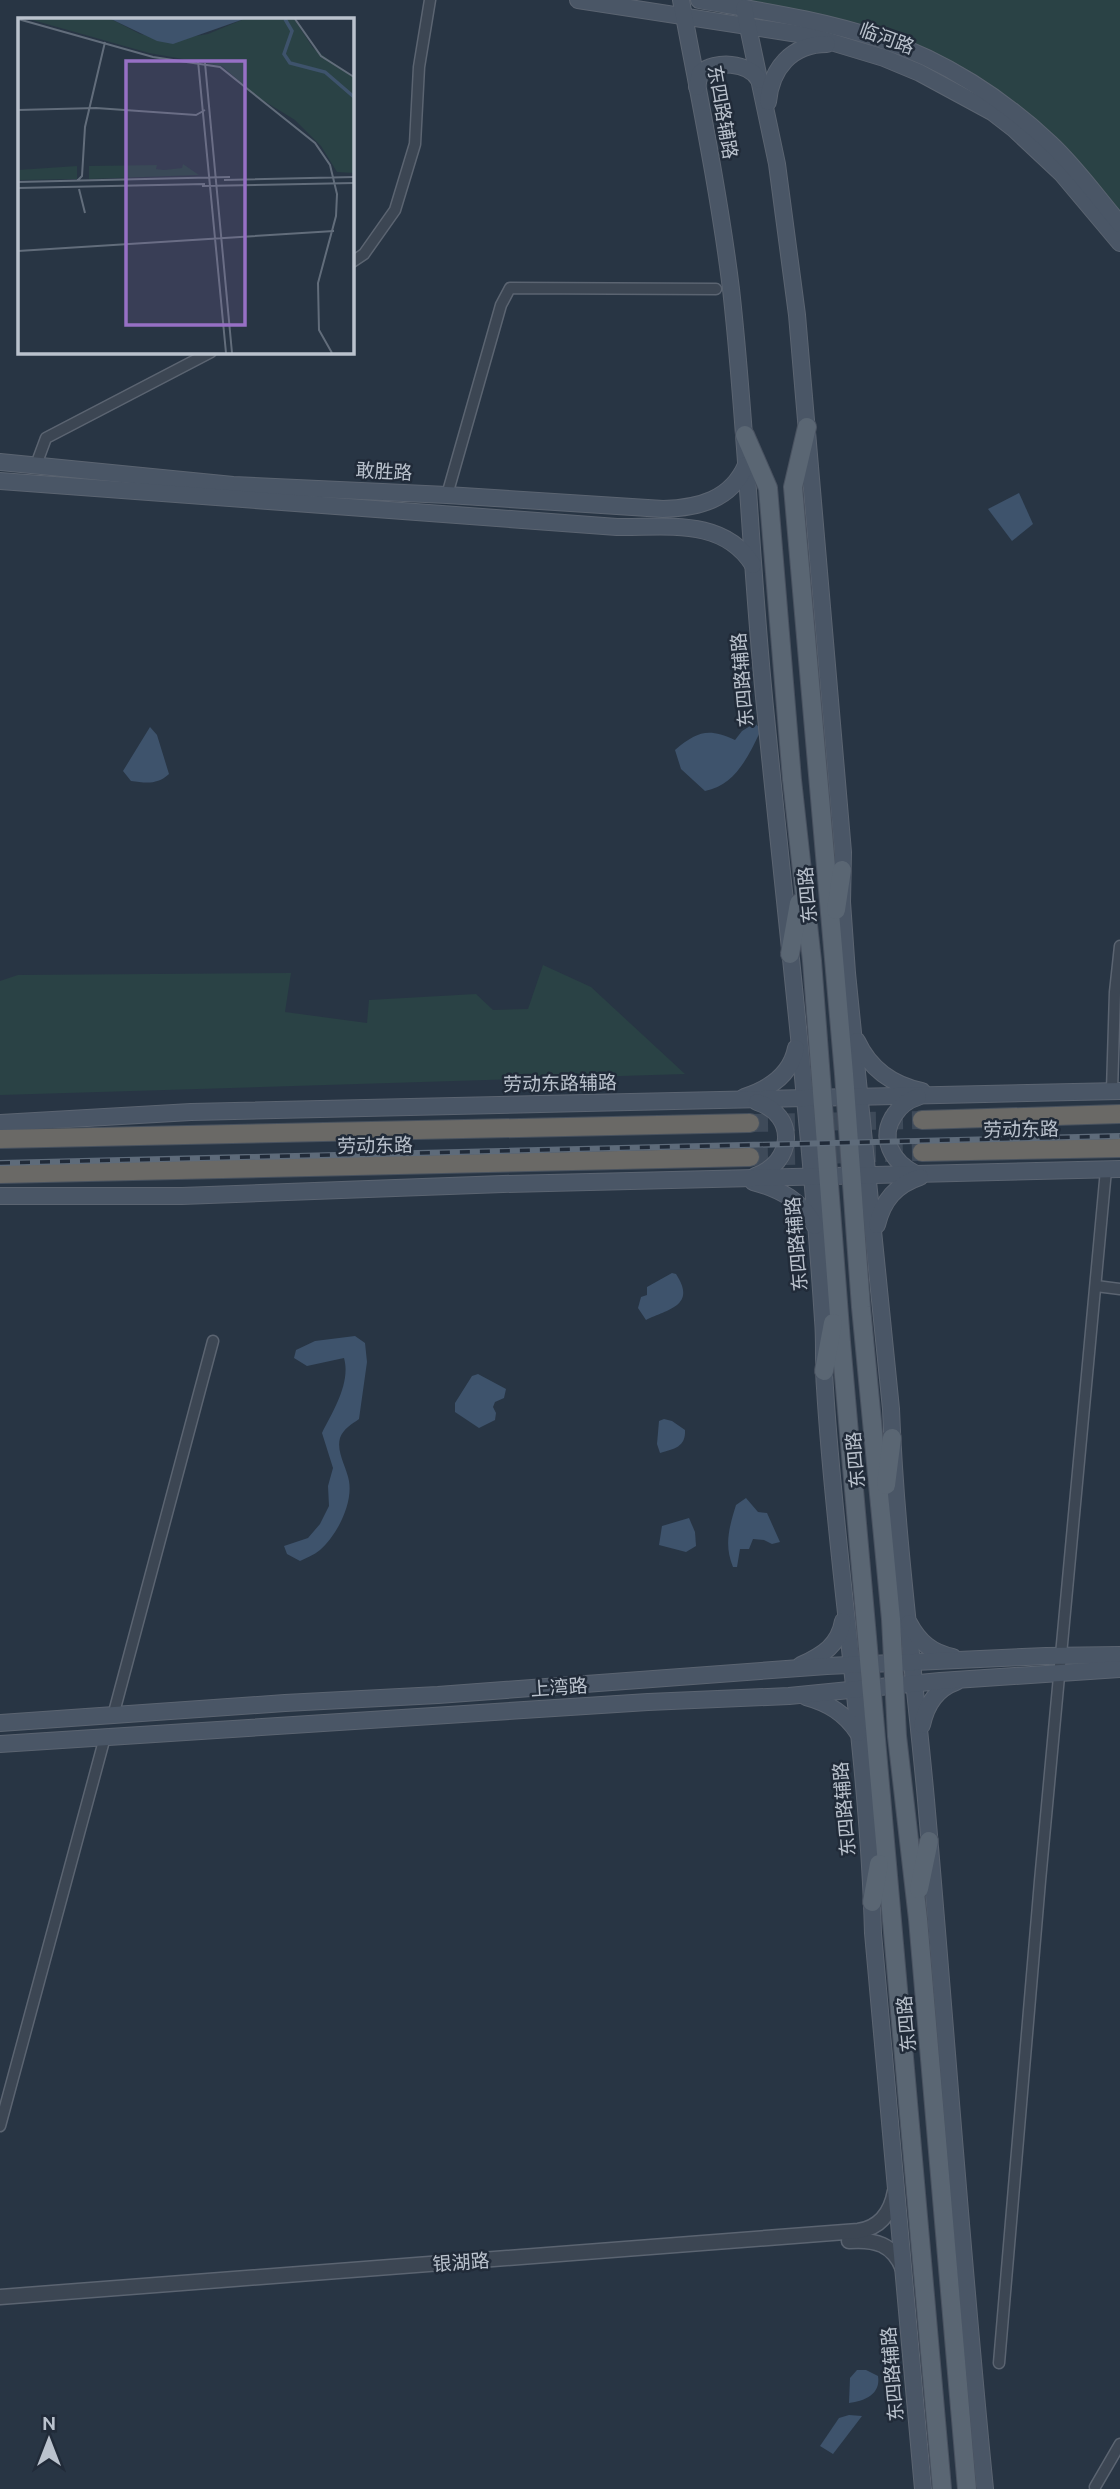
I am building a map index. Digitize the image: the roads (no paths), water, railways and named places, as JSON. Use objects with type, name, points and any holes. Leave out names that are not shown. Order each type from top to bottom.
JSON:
[{"type":"highway","name":"劳动东路","points":[[922,1120],[1120,1114]]},
{"type":"highway","name":"劳动东路","points":[[0,1139],[750,1123]]},
{"type":"highway","name":"劳动东路","points":[[922,1152],[1120,1148]]},
{"type":"highway","name":"劳动东路","points":[[0,1174],[750,1157]]},
{"type":"main road","name":"临河路","points":[[578,0],[633,8],[683,8],[748,26],[839,44],[920,73],[992,112],[1037,149],[1062,174],[1120,243]]},
{"type":"main road","name":"临河路","points":[[699,0],[845,28],[928,58],[991,96],[1042,136],[1083,179],[1120,224]]},
{"type":"main road","points":[[633,8],[671,23],[685,37],[690,47]]},
{"type":"main road","name":"东四路辅路","points":[[683,8],[729,278],[803,1099],[819,1176],[816,1227],[824,1326],[824,1371],[845,1604],[861,1665]]},
{"type":"main road","points":[[744,8],[769,122],[797,315],[841,826],[847,1039],[834,1060],[824,1058],[818,1046]]},
{"type":"main road","points":[[769,122],[769,89],[773,77],[787,58],[809,45],[839,44]]},
{"type":"main road","points":[[697,87],[700,73],[714,65],[746,68],[752,71],[760,82]]},
{"type":"main road","name":"东四路","points":[[807,427],[793,487],[836,986],[847,1039],[860,1175],[881,1520],[886,1572],[902,1664],[894,1686],[903,1801],[916,1902],[967,2489]]},
{"type":"main road","name":"东四路","points":[[745,435],[768,488],[818,1046],[822,1098],[819,1176],[835,1270],[863,1689],[878,1777],[942,2489]]},
{"type":"main road","name":"敢胜路","points":[[0,462],[233,485],[679,509],[704,505],[723,494],[741,478],[747,463]]},
{"type":"main road","name":"敢胜路","points":[[0,481],[617,527],[701,529],[721,535],[730,541],[753,565]]},
{"type":"main road","points":[[832,938],[842,870]]},
{"type":"main road","points":[[790,954],[803,882]]},
{"type":"main road","points":[[727,1101],[771,1086],[789,1066],[798,1038]]},
{"type":"main road","points":[[847,1039],[894,1082],[909,1088],[949,1095]]},
{"type":"main road","name":"劳动东路辅路","points":[[0,1123],[191,1112],[1116,1091]]},
{"type":"main road","points":[[917,1174],[895,1159],[888,1144],[887,1131],[894,1115],[905,1103],[923,1096]]},
{"type":"main road","points":[[742,1178],[770,1169],[785,1152],[785,1127],[775,1111],[752,1100]]},
{"type":"main road","points":[[0,1196],[222,1195],[742,1178],[1113,1170]]},
{"type":"main road","points":[[875,1241],[880,1212],[890,1195],[908,1181],[935,1174]]},
{"type":"main road","points":[[860,1175],[875,1241],[906,1619],[902,1664],[914,1684],[920,1742],[985,2489]]},
{"type":"main road","points":[[742,1178],[783,1193],[806,1210],[835,1270]]},
{"type":"main road","points":[[824,1371],[837,1298]]},
{"type":"main road","points":[[881,1520],[892,1438]]},
{"type":"main road","points":[[886,1572],[906,1619],[924,1645],[942,1656],[972,1660]]},
{"type":"main road","points":[[789,1669],[822,1654],[837,1640],[845,1604]]},
{"type":"main road","name":"上湾路","points":[[0,1723],[789,1669],[1120,1655]]},
{"type":"main road","name":"上湾路","points":[[0,1744],[648,1702],[789,1696],[1120,1668]]},
{"type":"main road","points":[[920,1742],[923,1721],[930,1702],[943,1688],[962,1680]]},
{"type":"main road","name":"东四路辅路","points":[[863,1689],[860,1736],[872,1902],[923,2489]]},
{"type":"main road","points":[[789,1696],[808,1698],[844,1715],[860,1736],[878,1777]]},
{"type":"main road","points":[[872,1902],[884,1840]]},
{"type":"main road","points":[[916,1902],[929,1841]]},
{"type":"street","points":[[354,261],[364,254],[395,209],[415,144],[419,66],[430,0]]},
{"type":"street","points":[[447,495],[502,304],[510,288],[716,289]]},
{"type":"street","points":[[37,465],[46,438],[207,354]]},
{"type":"street","points":[[1116,1091],[1115,992],[1120,946]]},
{"type":"street","points":[[999,2363],[1096,1286],[1113,1170]]},
{"type":"street","points":[[1096,1286],[1120,1289]]},
{"type":"street","points":[[113,1716],[213,1341]]},
{"type":"street","points":[[0,2126],[105,1737]]},
{"type":"street","name":"银湖路","points":[[0,2297],[870,2230],[886,2216],[896,2187]]},
{"type":"street","name":"银湖路","points":[[0,2306],[859,2240],[872,2240],[893,2251],[904,2272]]},
{"type":"street","points":[[1095,2487],[1120,2444]]},
{"type":"water","points":[[1019,493],[1033,524],[1012,541],[988,509]]},
{"type":"water","points":[[755,723],[761,730],[746,759],[733,776],[716,788],[705,791],[681,769],[675,750],[690,739],[710,733],[735,740],[742,731]]},
{"type":"water","points":[[150,727],[157,735],[169,774],[156,782],[131,781],[123,771]]},
{"type":"water","points":[[672,1273],[676,1274],[682,1285],[682,1300],[671,1309],[646,1320],[638,1308],[641,1297],[647,1295],[647,1287]]},
{"type":"water","points":[[355,1336],[365,1343],[367,1362],[359,1419],[343,1432],[339,1443],[349,1481],[349,1499],[332,1536],[320,1550],[300,1561],[287,1554],[284,1546],[308,1538],[320,1524],[329,1506],[328,1486],[333,1468],[322,1433],[340,1397],[346,1367],[344,1358],[307,1366],[294,1358],[296,1350],[315,1341]]},
{"type":"water","points":[[478,1374],[506,1389],[504,1398],[495,1402],[493,1407],[495,1420],[479,1428],[455,1412],[455,1403],[472,1376]]},
{"type":"water","points":[[664,1419],[685,1430],[685,1436],[681,1444],[660,1453],[657,1444],[659,1421]]},
{"type":"water","points":[[746,1498],[758,1512],[767,1513],[780,1542],[772,1544],[753,1539],[749,1549],[740,1549],[737,1567],[733,1567],[728,1544],[730,1529],[736,1505]]},
{"type":"water","points":[[689,1518],[695,1532],[696,1546],[686,1552],[659,1545],[662,1526]]},
{"type":"water","points":[[857,2370],[866,2370],[878,2376],[877,2388],[871,2396],[849,2403],[850,2378]]},
{"type":"water","points":[[849,2415],[862,2416],[833,2454],[820,2446],[839,2418]]},
{"type":"tunnel","points":[[750,1123],[922,1120]]},
{"type":"tunnel","points":[[750,1157],[922,1152]]},
{"type":"railway","points":[[0,1163],[1120,1136]]}]
